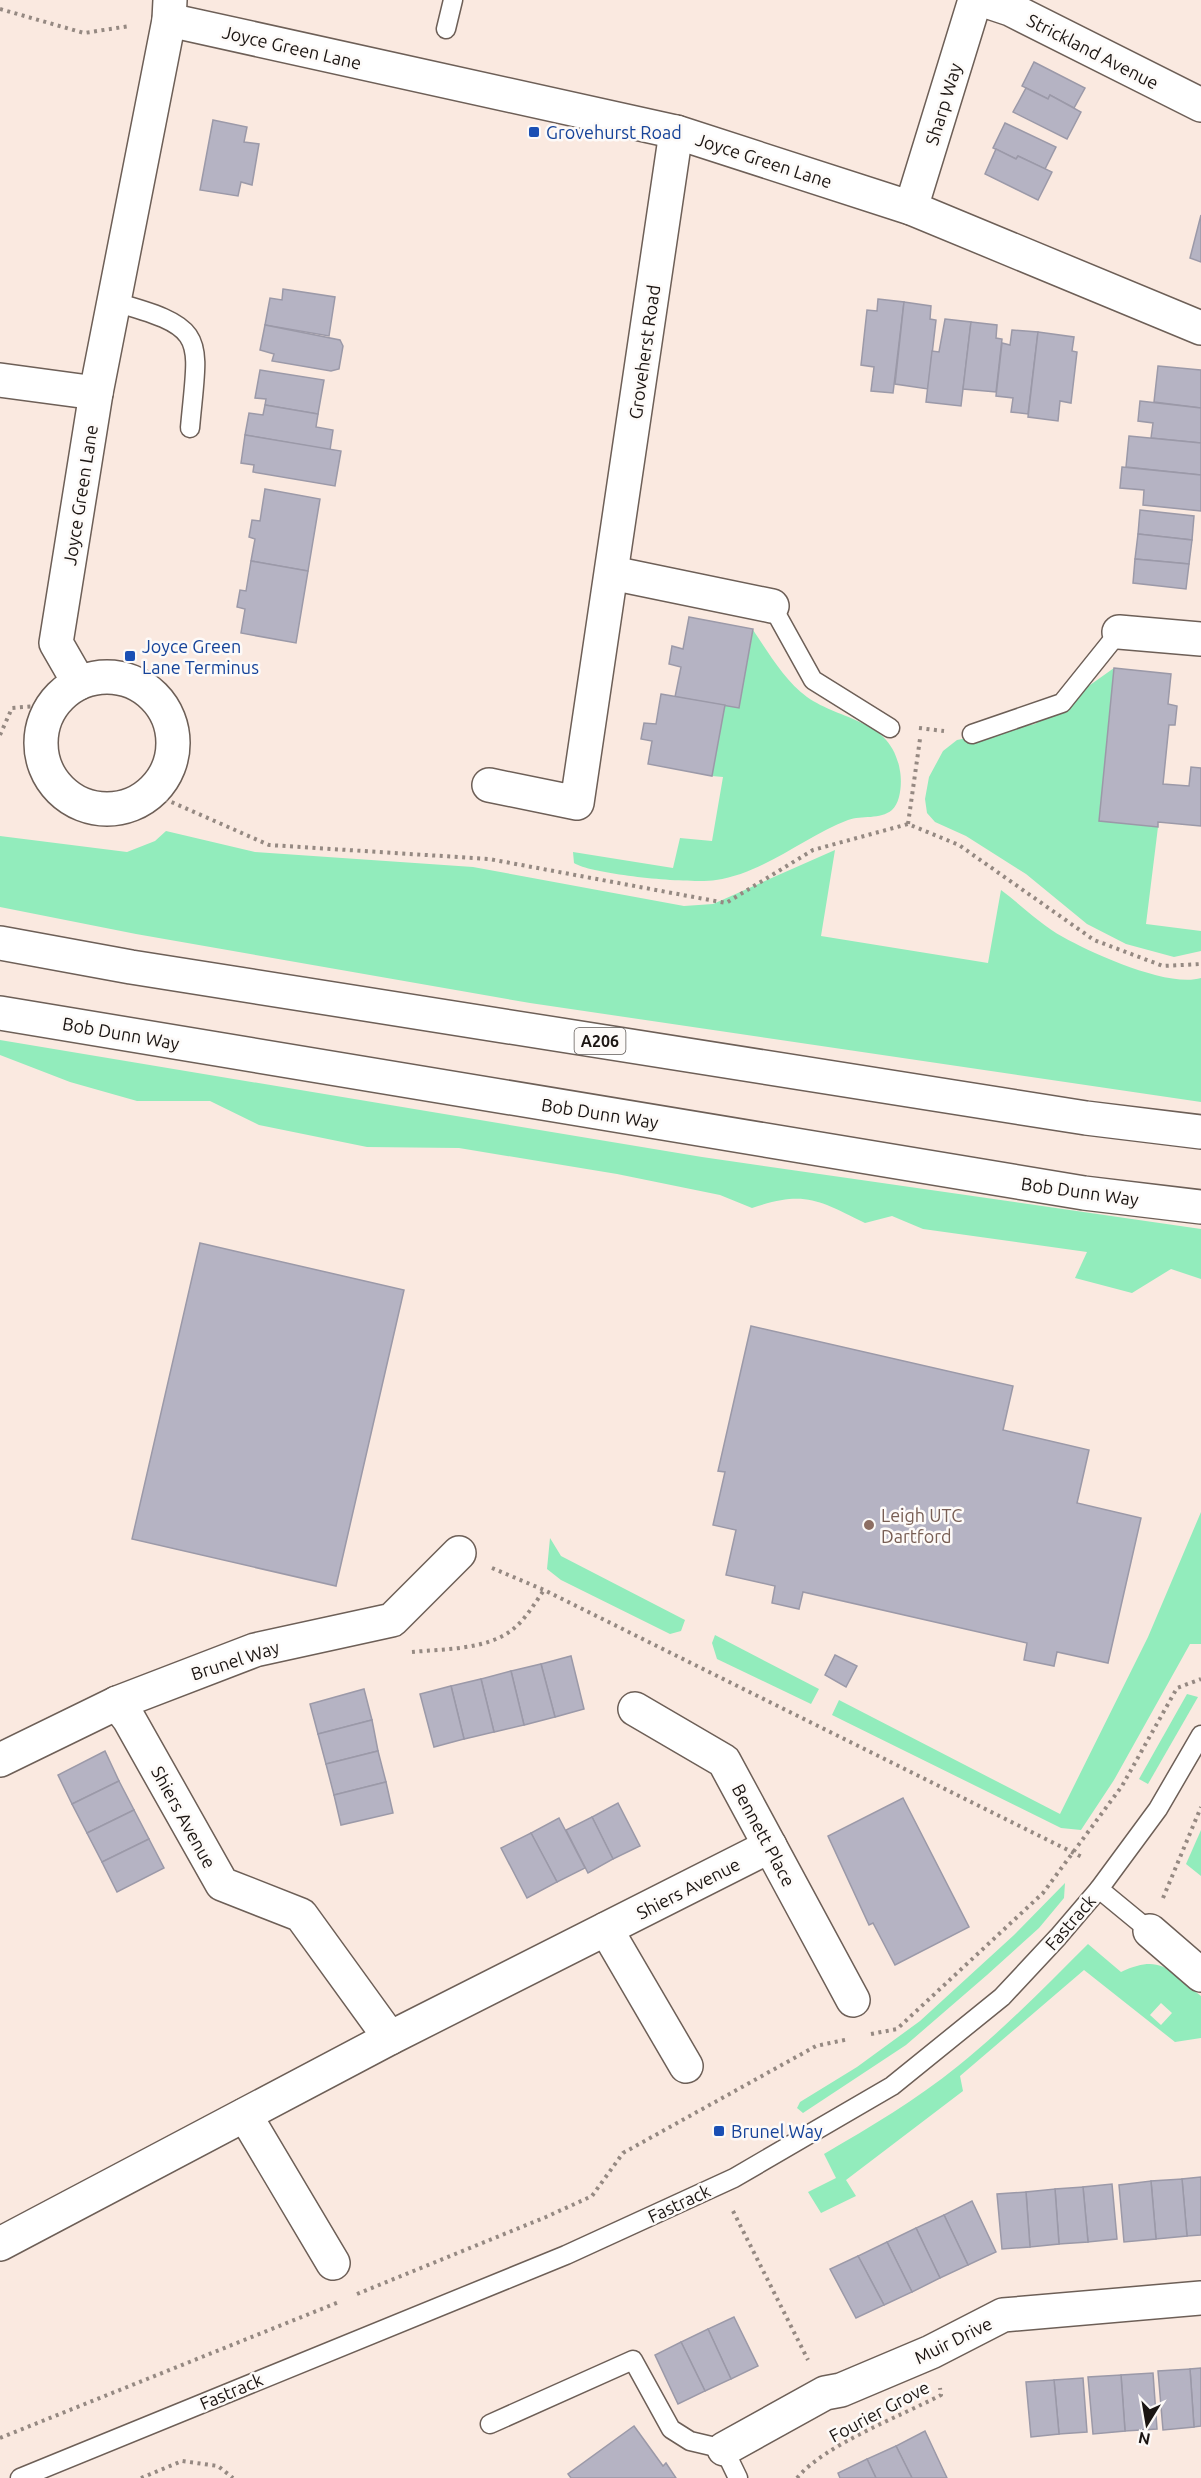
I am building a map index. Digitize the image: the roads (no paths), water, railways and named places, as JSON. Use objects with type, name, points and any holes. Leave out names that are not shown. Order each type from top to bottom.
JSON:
[{"type":"street","name":"Sharp Way","points":[[910,208],[975,0]]},
{"type":"street","name":"Strickland Avenue","points":[[983,0],[1010,9],[1201,105]]},
{"type":"street","name":"Joyce Green Lane","points":[[79,683],[56,644],[96,393],[170,10],[676,132],[910,208],[1201,328]]},
{"type":"street","name":"Groveherst Road","points":[[489,785],[577,803],[676,132]]},
{"type":"street","points":[[0,380],[96,393]]},
{"type":"street","points":[[612,573],[772,606]]},
{"type":"street","points":[[1119,632],[1201,639]]},
{"type":"street","points":[[102,677],[125,679],[155,696],[168,715],[174,741],[171,765],[152,793],[131,806],[112,809],[89,807],[70,798],[53,782],[42,756],[41,733],[52,705],[69,688],[79,683],[102,677]]},
{"type":"street","name":"A206","points":[[0,943],[131,968],[1039,1111],[1201,1132]]},
{"type":"street","name":"Bob Dunn Way","points":[[0,1013],[1084,1193],[1201,1207]]},
{"type":"street","name":"Brunel Way","points":[[0,1760],[117,1702],[255,1650],[392,1620],[459,1553]]},
{"type":"street","name":"Shiers Avenue","points":[[117,1702],[129,1719],[222,1884],[301,1915],[390,2038]]},
{"type":"street","name":"Bennett Place","points":[[635,1709],[724,1761],[853,2000]]},
{"type":"street","name":"Shiers Avenue","points":[[0,2244],[390,2038],[770,1846]]},
{"type":"street","points":[[606,1929],[686,2066]]},
{"type":"street","points":[[1149,1931],[1201,1975]]},
{"type":"street","points":[[245,2115],[333,2263]]},
{"type":"street","name":"Muir Drive","points":[[724,2449],[825,2393],[841,2390],[931,2352],[1003,2316],[1201,2298]]},
{"type":"lane","points":[[446,29],[453,0]]},
{"type":"lane","points":[[114,302],[158,314],[179,325],[192,338],[196,358],[190,428]]},
{"type":"lane","points":[[772,606],[813,680],[890,728]]},
{"type":"lane","points":[[972,734],[1062,703],[1119,632]]},
{"type":"lane","name":"Fastrack","points":[[20,2478],[566,2254],[734,2178],[892,2086],[1002,1997],[1104,1881],[1158,1809],[1201,1735]]},
{"type":"lane","points":[[1104,1881],[1149,1931]]},
{"type":"lane","points":[[490,2424],[633,2360],[671,2429],[690,2441],[724,2449],[738,2478]]},
{"type":"place","name":"Grovehurst Road","points":[[534,132]]},
{"type":"place","name":"Joyce Green Lane Terminus","points":[[130,656]]},
{"type":"place","name":"Leigh UTC Dartford","points":[[869,1525]]},
{"type":"place","name":"Brunel Way","points":[[719,2131]]}]
